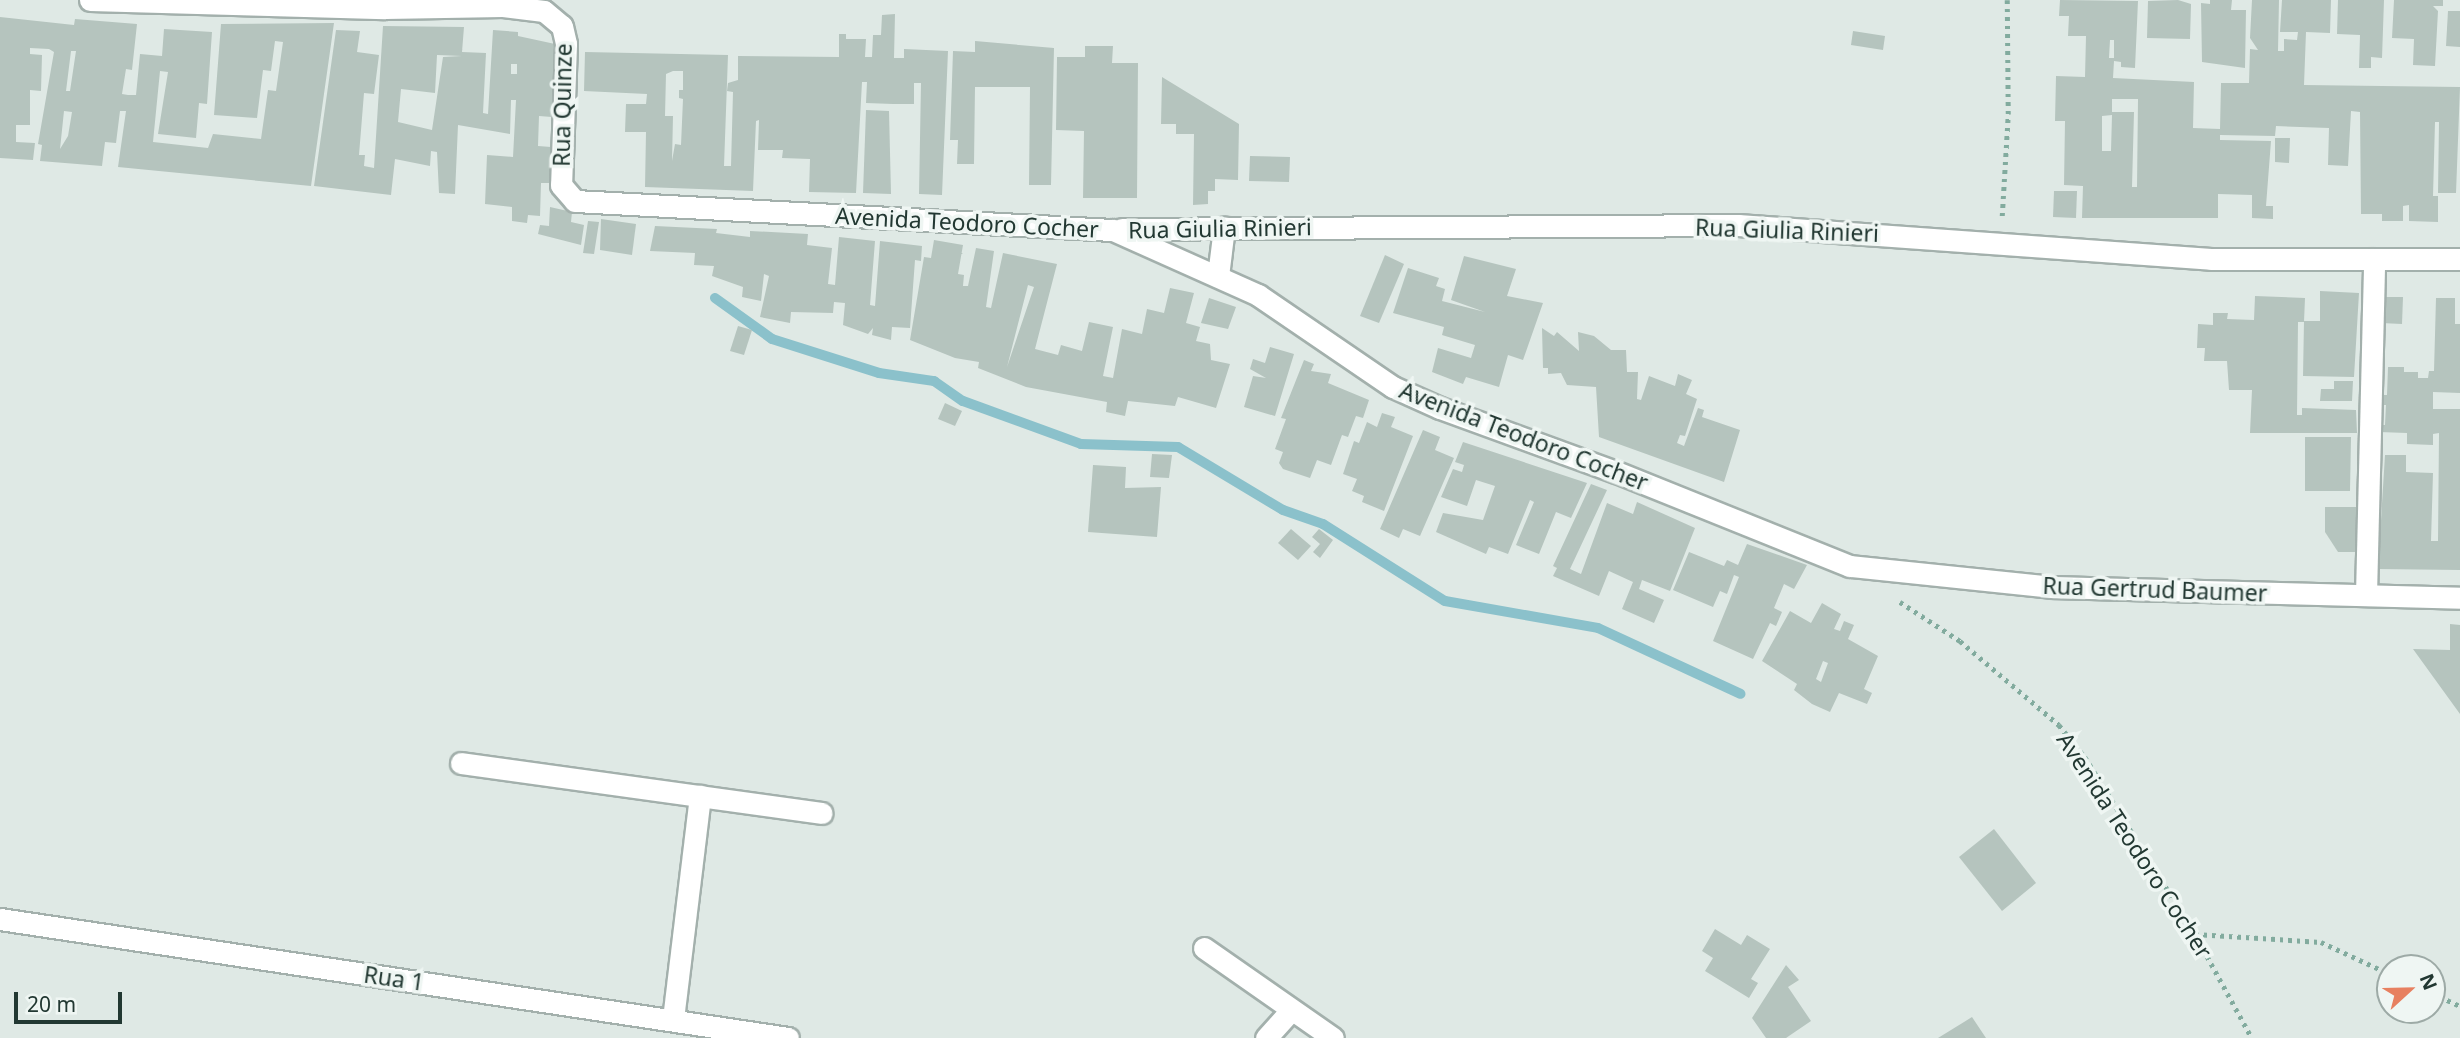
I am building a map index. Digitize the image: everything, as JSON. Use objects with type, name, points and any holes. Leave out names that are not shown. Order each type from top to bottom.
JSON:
[{"type":"street","name":"Rua Quinze","points":[[90,0],[385,8],[503,6],[544,11],[562,26],[566,66],[561,185]]},
{"type":"street","name":"Avenida Teodoro Cocher","points":[[561,185],[575,201],[592,205],[1113,230],[1218,276],[1299,319],[1394,387],[1440,408],[1616,472],[1850,566]]},
{"type":"street","name":"Rua Giulia Rinieri","points":[[1113,230],[1224,227],[1738,225],[2211,258],[2460,259]]},
{"type":"street","points":[[1218,276],[1224,227]]},
{"type":"street","points":[[2366,595],[2374,259]]},
{"type":"street","name":"Rua Gertrud Baumer","points":[[1850,566],[2052,587],[2460,597]]},
{"type":"street","points":[[461,763],[822,813]]},
{"type":"street","points":[[674,1020],[700,796]]},
{"type":"street","name":"Rua 1","points":[[0,919],[788,1038]]},
{"type":"street","points":[[1204,948],[1333,1038]]},
{"type":"street","points":[[1266,1038],[1291,1010]]},
{"type":"path","points":[[2000,245],[2008,114],[2007,0]]},
{"type":"path","name":"Avenida Teodoro Cocher","points":[[1895,599],[1960,641],[2059,725],[2085,757],[2195,934],[2252,1038]]},
{"type":"path","points":[[2195,934],[2322,942],[2376,967]]},
{"type":"building","points":[[2060,0],[2138,1],[2135,68],[2121,67],[2121,62],[2114,61],[2113,78],[2194,82],[2193,128],[2220,129],[2221,83],[2249,83],[2250,49],[2258,50],[2250,38],[2252,0],[2279,0],[2278,51],[2284,51],[2284,39],[2297,40],[2298,32],[2280,32],[2282,0],[2331,0],[2330,33],[2306,32],[2304,85],[2460,87],[2456,193],[2438,193],[2439,122],[2435,122],[2433,196],[2438,196],[2438,222],[2409,221],[2409,205],[2403,206],[2403,221],[2382,221],[2382,214],[2361,214],[2360,112],[2351,111],[2348,166],[2328,165],[2329,128],[2276,126],[2275,136],[2220,135],[2220,140],[2271,141],[2266,206],[2273,206],[2273,219],[2252,218],[2252,195],[2218,194],[2218,218],[2082,218],[2083,186],[2064,185],[2065,121],[2055,121],[2056,76],[2085,77],[2086,36],[2068,36],[2069,16],[2059,16]],"holes":[[[2110,40],[2114,40],[2114,58],[2109,58]],[[2112,99],[2138,99],[2137,187],[2132,187],[2134,112],[2112,112]],[[2112,115],[2111,151],[2102,151],[2102,116]]]},
{"type":"building","points":[[2178,0],[2191,4],[2190,39],[2147,38],[2148,1]]},
{"type":"building","points":[[2210,0],[2232,0],[2231,10],[2246,10],[2245,68],[2202,62],[2201,3],[2210,4]]},
{"type":"building","points":[[2338,0],[2384,0],[2382,58],[2371,57],[2371,68],[2359,68],[2360,35],[2337,34]]},
{"type":"building","points":[[2394,0],[2443,0],[2443,6],[2433,6],[2438,11],[2435,66],[2413,65],[2414,39],[2392,38]]},
{"type":"building","points":[[2448,11],[2460,11],[2460,47],[2446,46]]},
{"type":"building","points":[[895,14],[894,58],[904,58],[904,49],[948,51],[942,195],[919,194],[921,83],[914,83],[914,104],[893,104],[866,103],[867,82],[862,82],[856,193],[809,192],[810,159],[782,158],[783,150],[758,150],[759,120],[756,121],[753,191],[645,187],[646,132],[625,132],[626,104],[646,104],[647,94],[584,91],[585,52],[728,55],[724,166],[731,166],[733,92],[727,91],[728,83],[738,80],[738,56],[839,57],[839,34],[846,34],[846,39],[866,39],[865,57],[872,57],[873,35],[881,35],[882,15]],"holes":[[[683,71],[683,90],[679,90],[679,98],[683,99],[681,145],[675,144],[672,161],[673,116],[665,116],[666,74]]]},
{"type":"building","points":[[0,17],[74,25],[75,19],[137,24],[132,70],[126,69],[122,94],[128,95],[136,95],[140,54],[162,56],[164,29],[212,32],[207,104],[199,103],[196,138],[158,134],[168,72],[160,71],[153,142],[208,148],[213,134],[261,139],[268,90],[276,91],[283,42],[275,41],[271,71],[263,70],[257,118],[214,115],[221,24],[334,23],[311,186],[118,167],[126,111],[120,111],[116,143],[105,142],[102,166],[40,161],[42,145],[38,144],[54,52],[49,49],[30,48],[30,54],[42,55],[41,91],[30,90],[30,125],[16,125],[16,142],[35,143],[33,160],[0,158]],"holes":[[[71,51],[76,51],[70,91],[66,91]],[[64,111],[72,112],[68,136],[60,149]]]},
{"type":"building","points":[[383,26],[464,27],[462,52],[486,53],[483,113],[488,114],[493,30],[518,32],[518,36],[555,44],[552,117],[539,116],[538,146],[551,147],[550,183],[541,183],[540,216],[528,215],[527,223],[512,221],[512,207],[485,204],[487,155],[513,157],[516,100],[511,100],[510,134],[458,125],[455,194],[439,193],[437,152],[431,151],[430,166],[395,159],[391,195],[314,186],[336,30],[360,31],[357,52],[379,55],[374,94],[364,93],[359,155],[365,155],[364,166],[374,168]],"holes":[[[437,55],[462,56],[443,57],[432,130],[398,122],[401,89],[435,93]],[[511,64],[517,64],[517,74],[511,74]]]},
{"type":"building","points":[[1853,31],[1885,36],[1883,50],[1851,45]]},
{"type":"building","points":[[975,41],[1054,48],[1051,185],[1029,185],[1030,87],[975,87],[974,164],[957,164],[958,140],[950,140],[953,51],[975,52]]},
{"type":"building","points":[[1085,46],[1113,46],[1112,63],[1138,63],[1137,198],[1083,198],[1084,131],[1056,130],[1057,57],[1085,57]]},
{"type":"building","points":[[1162,77],[1239,124],[1238,180],[1215,179],[1215,191],[1208,191],[1208,204],[1193,205],[1194,134],[1176,134],[1176,124],[1161,124]]},
{"type":"building","points":[[866,110],[889,111],[891,194],[863,193]]},
{"type":"building","points":[[2275,138],[2290,138],[2289,163],[2275,162]]},
{"type":"building","points":[[1250,156],[1290,157],[1289,182],[1249,181]]},
{"type":"building","points":[[2054,191],[2077,191],[2076,218],[2053,217]]},
{"type":"building","points":[[550,207],[572,212],[571,222],[584,225],[581,245],[538,234],[540,225],[549,226]]},
{"type":"building","points":[[601,219],[636,224],[632,255],[600,250]]},
{"type":"building","points":[[588,221],[599,222],[594,254],[583,253]]},
{"type":"building","points":[[655,226],[717,229],[716,233],[750,237],[750,231],[808,234],[807,245],[832,248],[828,284],[835,285],[839,237],[875,241],[870,305],[875,306],[880,241],[922,246],[921,261],[915,260],[910,328],[892,327],[891,340],[872,335],[873,328],[868,334],[843,325],[845,303],[834,302],[833,313],[791,312],[790,323],[760,317],[769,276],[764,274],[761,301],[742,297],[743,287],[712,276],[714,266],[694,265],[695,253],[650,251]]},
{"type":"building","points":[[934,240],[963,245],[958,274],[964,275],[963,286],[968,286],[976,248],[994,251],[986,307],[991,308],[1003,253],[1057,264],[1035,349],[1058,355],[1061,345],[1082,351],[1089,322],[1113,327],[1103,376],[1113,378],[1122,329],[1142,334],[1147,309],[1164,313],[1170,288],[1194,293],[1186,323],[1200,327],[1196,341],[1210,344],[1211,360],[1230,364],[1216,408],[1178,397],[1175,406],[1128,401],[1125,416],[1106,412],[1107,402],[1026,387],[978,368],[979,362],[955,358],[910,340],[924,257],[931,258]],"holes":[[[1028,285],[1034,287],[1007,367]]]},
{"type":"building","points":[[1385,255],[1404,264],[1379,323],[1360,316]]},
{"type":"building","points":[[1464,256],[1516,269],[1507,296],[1543,303],[1523,360],[1508,355],[1499,387],[1466,377],[1463,384],[1432,372],[1438,348],[1471,358],[1475,345],[1442,335],[1444,327],[1393,313],[1408,268],[1439,278],[1436,286],[1445,289],[1442,301],[1485,312],[1451,300]]},
{"type":"building","points":[[2320,291],[2359,293],[2354,377],[2303,376],[2304,321],[2320,321]]},
{"type":"building","points":[[2255,296],[2305,298],[2304,322],[2298,322],[2297,415],[2302,415],[2302,408],[2356,410],[2357,433],[2250,433],[2252,390],[2229,390],[2227,361],[2204,361],[2205,348],[2197,348],[2198,324],[2213,325],[2213,313],[2228,313],[2227,319],[2254,320]]},
{"type":"building","points":[[2382,297],[2403,297],[2402,324],[2381,323]]},
{"type":"building","points":[[1209,298],[1236,307],[1228,329],[1201,323]]},
{"type":"building","points":[[2436,298],[2455,298],[2455,324],[2460,324],[2460,393],[2433,392],[2433,409],[2460,409],[2460,570],[2378,569],[2385,455],[2406,455],[2406,472],[2433,473],[2431,541],[2438,541],[2439,433],[2433,434],[2433,445],[2407,444],[2407,433],[2379,432],[2379,425],[2385,425],[2386,405],[2379,405],[2380,395],[2387,395],[2388,367],[2404,367],[2404,372],[2418,372],[2418,378],[2428,378],[2429,371],[2434,371]]},
{"type":"building","points":[[738,326],[752,330],[744,355],[730,351]]},
{"type":"building","points":[[1542,328],[1554,336],[1557,332],[1579,351],[1578,332],[1594,336],[1611,350],[1626,350],[1627,372],[1638,372],[1637,399],[1641,400],[1649,376],[1675,386],[1678,374],[1692,380],[1686,394],[1697,399],[1685,436],[1680,435],[1677,443],[1684,446],[1698,408],[1704,410],[1702,417],[1740,430],[1724,482],[1599,437],[1596,387],[1567,385],[1561,373],[1548,374],[1548,368],[1543,368]]},
{"type":"building","points":[[1270,347],[1294,354],[1275,416],[1244,407],[1253,376],[1266,378],[1250,369],[1253,359],[1265,363]]},
{"type":"building","points":[[1304,360],[1314,364],[1311,371],[1331,374],[1328,383],[1369,400],[1363,418],[1356,416],[1348,437],[1342,435],[1331,465],[1317,460],[1310,478],[1283,469],[1279,463],[1283,452],[1275,449],[1286,419],[1281,418]]},
{"type":"building","points":[[2334,381],[2353,381],[2352,401],[2320,401],[2321,389],[2334,389]]},
{"type":"building","points":[[945,403],[962,411],[955,426],[938,419]]},
{"type":"building","points":[[1382,413],[1395,417],[1391,427],[1413,436],[1384,511],[1362,502],[1364,496],[1352,491],[1357,479],[1343,474],[1354,441],[1359,443],[1367,422],[1377,427]]},
{"type":"building","points":[[1423,430],[1440,437],[1435,450],[1454,458],[1420,536],[1403,529],[1399,538],[1380,529]]},
{"type":"building","points":[[2305,437],[2351,437],[2350,491],[2305,491]]},
{"type":"building","points":[[1463,442],[1587,483],[1571,518],[1556,512],[1539,554],[1516,545],[1534,502],[1530,500],[1508,554],[1489,547],[1486,554],[1436,532],[1443,513],[1483,520],[1495,486],[1476,480],[1467,506],[1441,497],[1453,469],[1462,472],[1464,465],[1455,462]]},
{"type":"building","points":[[1152,454],[1172,455],[1169,478],[1150,477]]},
{"type":"building","points":[[1093,465],[1126,467],[1125,488],[1161,487],[1157,537],[1088,532]]},
{"type":"building","points":[[1591,484],[1607,490],[1570,569],[1581,574],[1607,503],[1633,514],[1637,502],[1695,528],[1670,591],[1642,580],[1639,589],[1664,600],[1654,623],[1622,609],[1633,582],[1609,571],[1599,596],[1553,576],[1557,568],[1553,566]]},
{"type":"building","points":[[2325,507],[2357,507],[2356,552],[2338,552],[2325,532]]},
{"type":"building","points":[[1291,529],[1311,546],[1298,560],[1278,543]]},
{"type":"building","points":[[1319,529],[1333,540],[1320,558],[1313,552],[1320,544],[1312,537]]},
{"type":"building","points":[[1747,544],[1807,565],[1794,589],[1784,584],[1774,608],[1782,612],[1776,626],[1770,623],[1753,659],[1713,641],[1739,577],[1734,575],[1727,594],[1720,591],[1713,607],[1673,590],[1689,552],[1724,566],[1727,560],[1738,565]]},
{"type":"building","points":[[1822,603],[1841,614],[1834,629],[1840,631],[1844,621],[1854,625],[1848,639],[1878,656],[1864,689],[1872,693],[1867,704],[1839,693],[1830,712],[1812,704],[1794,690],[1797,684],[1762,661],[1790,611],[1811,623]],"holes":[[[1823,661],[1828,663],[1821,682],[1816,679]]]},
{"type":"building","points":[[2450,624],[2460,625],[2460,714],[2413,649],[2450,650]]},
{"type":"building","points":[[1994,829],[2036,883],[2002,911],[1959,857]]},
{"type":"building","points":[[1715,929],[1741,945],[1747,935],[1770,949],[1751,979],[1758,983],[1749,998],[1705,971],[1713,958],[1702,951]]},
{"type":"building","points":[[1786,965],[1799,980],[1788,987],[1811,1021],[1786,1038],[1766,1038],[1752,1018]]},
{"type":"building","points":[[1972,1017],[1986,1038],[1938,1038],[1964,1022]]},
{"type":"waterway","points":[[715,298],[772,339],[879,373],[934,381],[963,401],[1081,444],[1178,447],[1283,510],[1323,524],[1445,601],[1598,628],[1741,694]]}]
